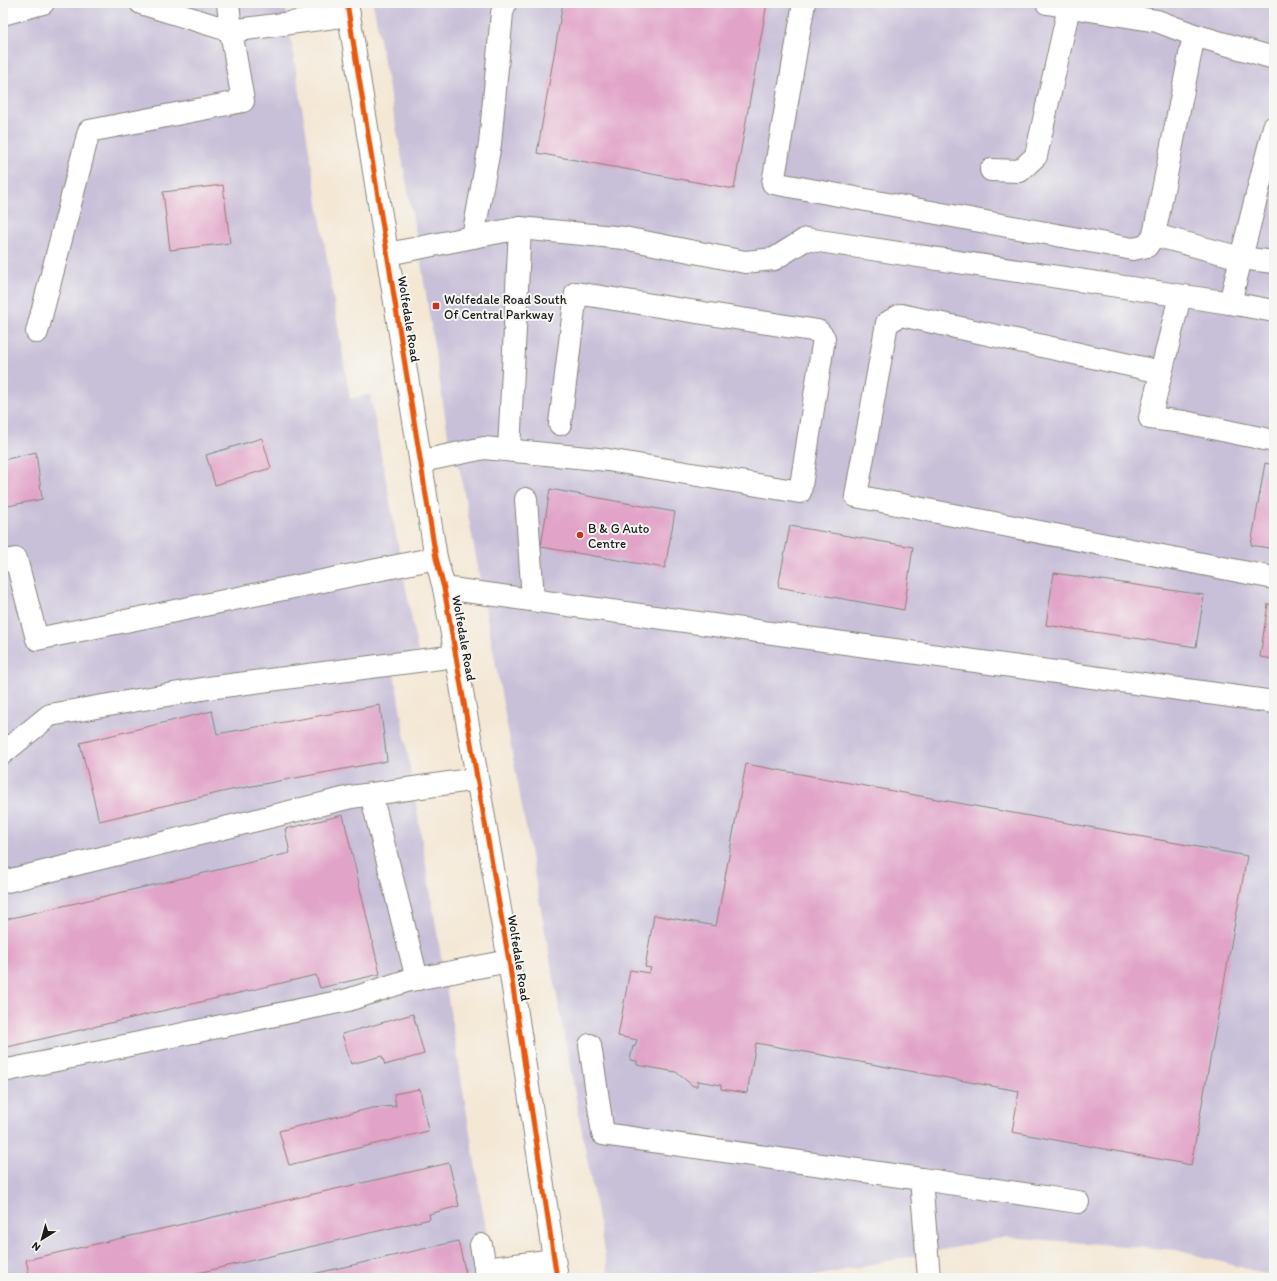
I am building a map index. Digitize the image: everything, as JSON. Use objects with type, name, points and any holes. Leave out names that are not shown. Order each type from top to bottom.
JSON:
[{"type":"street","points":[[3,14],[43,3]]},
{"type":"street","points":[[141,3],[231,31],[348,9]]},
{"type":"street","points":[[37,332],[89,131],[243,101],[231,31],[228,3]]},
{"type":"street","points":[[473,237],[488,152],[502,13],[505,3]]},
{"type":"street","points":[[804,3],[773,183],[1134,250],[1146,246],[1154,236],[1194,35]]},
{"type":"street","points":[[1047,3],[1157,21],[1194,35],[1274,58]]},
{"type":"street","points":[[991,170],[1020,172],[1036,156],[1069,6]]},
{"type":"street","name":"Wolfedale Road","points":[[348,9],[422,461],[436,558],[444,588],[509,961],[555,1269]]},
{"type":"street","points":[[1230,303],[1274,127]]},
{"type":"street","points":[[509,450],[520,228]]},
{"type":"street","points":[[388,254],[520,228],[624,238],[745,262],[774,259],[806,239],[1230,303],[1274,311]]},
{"type":"street","points":[[1154,236],[1241,258],[1274,262]]},
{"type":"street","points":[[422,461],[484,448],[509,450],[608,460],[800,492],[824,338],[818,331],[576,293],[560,424]]},
{"type":"street","points":[[1180,296],[1150,418],[1184,422],[1274,441]]},
{"type":"street","points":[[1161,372],[901,315],[887,323],[856,496],[1274,578]]},
{"type":"street","points":[[526,499],[533,599]]},
{"type":"street","points":[[3,561],[16,559],[37,639],[436,558]]},
{"type":"street","points":[[444,588],[533,599],[1274,702]]},
{"type":"street","points":[[3,753],[50,715],[208,688],[456,656]]},
{"type":"street","points":[[3,882],[352,797],[477,779]]},
{"type":"street","points":[[371,794],[417,979]]},
{"type":"street","points":[[3,1071],[348,1000],[417,979],[509,961]]},
{"type":"street","points":[[590,1045],[603,1134],[1078,1202]]},
{"type":"street","points":[[922,1179],[929,1278]]},
{"type":"street","points":[[481,1245],[486,1273],[555,1269]]},
{"type":"shaded area","points":[[3,3],[285,3],[350,399],[370,394],[418,653],[392,659],[494,1278],[3,1278]]},
{"type":"shaded area","points":[[373,3],[1274,3],[1274,1276],[1176,1250],[1006,1237],[806,1278],[609,1278],[460,471],[451,454],[419,250]]},
{"type":"building","points":[[563,3],[767,3],[734,189],[537,153]]},
{"type":"building","points":[[223,185],[230,243],[170,250],[163,192]]},
{"type":"building","points":[[262,438],[271,468],[215,485],[206,455]]},
{"type":"building","points":[[36,452],[42,499],[3,507],[3,460]]},
{"type":"building","points":[[1265,463],[1274,465],[1274,549],[1251,545]]},
{"type":"building","points":[[550,489],[675,512],[665,568],[541,547]]},
{"type":"building","points":[[790,526],[913,547],[904,610],[778,587]]},
{"type":"building","points":[[1054,573],[1204,595],[1196,647],[1046,625]]},
{"type":"building","points":[[1268,604],[1274,605],[1274,659],[1260,657]]},
{"type":"building","points":[[380,705],[387,761],[231,790],[99,821],[80,743],[212,711],[217,734]]},
{"type":"building","points":[[746,764],[1247,856],[1191,1165],[1012,1132],[1019,1091],[756,1043],[747,1093],[721,1089],[721,1085],[698,1081],[697,1086],[693,1086],[676,1072],[637,1065],[637,1061],[630,1060],[633,1046],[635,1047],[637,1040],[618,1036],[630,970],[649,973],[651,968],[645,967],[654,915],[716,926]]},
{"type":"building","points":[[343,815],[380,974],[320,988],[316,975],[3,1048],[3,920],[290,853],[285,829]]},
{"type":"building","points":[[413,1014],[424,1054],[385,1065],[382,1056],[351,1064],[342,1034]]},
{"type":"building","points":[[420,1089],[428,1131],[289,1165],[279,1131],[372,1108],[396,1106],[394,1094]]},
{"type":"building","points":[[449,1163],[459,1206],[429,1214],[430,1219],[176,1278],[30,1278],[26,1260]]},
{"type":"building","points":[[458,1241],[467,1278],[300,1277]]},
{"type":"cycle path","points":[[347,3],[436,558],[444,588],[509,961],[557,1278]]},
{"type":"place","name":"Wolfedale Road South Of Central Parkway","points":[[436,306]]},
{"type":"place","name":"B & G Auto Centre","points":[[580,535]]}]
